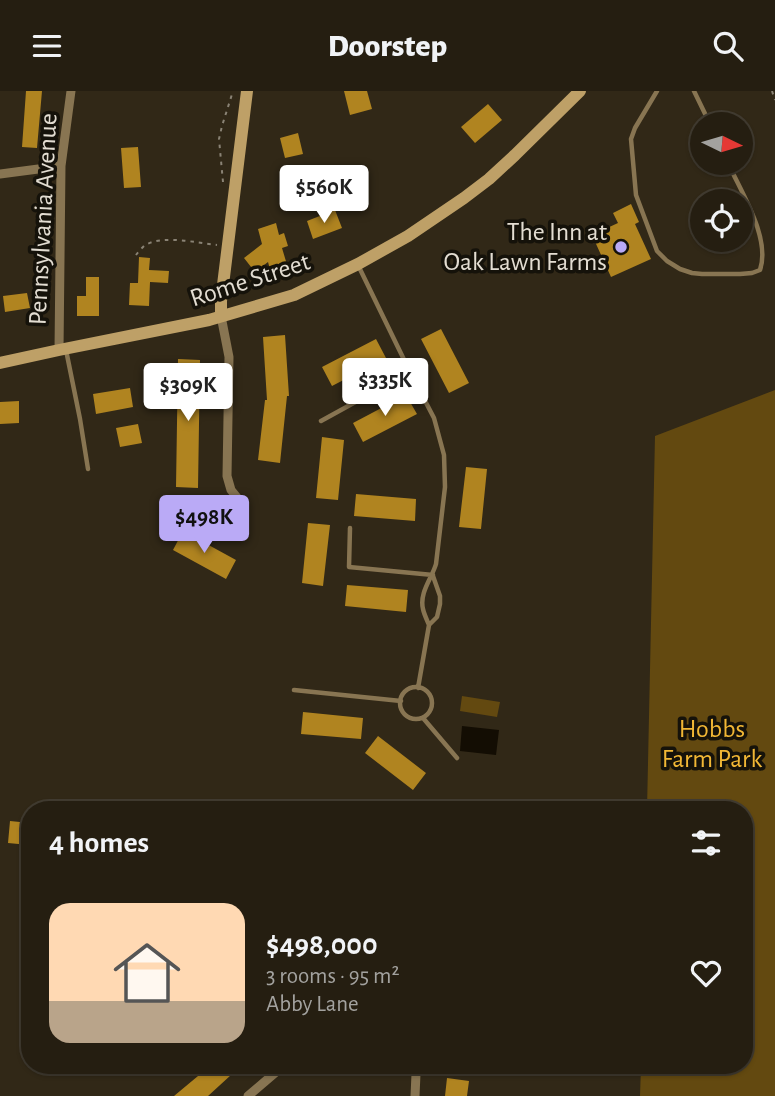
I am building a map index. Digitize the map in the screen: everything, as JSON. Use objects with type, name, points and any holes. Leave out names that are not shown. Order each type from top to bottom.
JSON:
[{"type":"street","name":"Pennsylvania Avenue","points":[[62,349],[61,166],[71,91]]},
{"type":"street","points":[[240,501],[231,490],[227,476],[229,357],[221,316],[221,301],[247,91]]},
{"type":"street","name":"Rome Street","points":[[0,363],[196,323],[294,295],[408,236],[489,179],[580,91]]},
{"type":"street","points":[[0,174],[61,166]]},
{"type":"street","points":[[248,1096],[274,1074]]},
{"type":"street","points":[[415,1096],[416,1074]]},
{"type":"lane","points":[[657,91],[631,139],[636,195],[657,251],[666,260],[680,269],[702,274],[752,274],[760,270],[761,235],[733,175]]},
{"type":"lane","points":[[694,91],[704,112]]},
{"type":"lane","points":[[358,264],[434,418],[444,455],[445,487],[436,564],[423,593],[422,607],[429,625],[418,688]]},
{"type":"lane","points":[[62,349],[80,419],[88,469]]},
{"type":"lane","points":[[321,421],[410,372]]},
{"type":"lane","points":[[350,528],[349,567],[433,575]]},
{"type":"lane","points":[[429,625],[437,617],[440,604],[433,575]]},
{"type":"lane","points":[[418,688],[427,691],[432,701],[430,711],[417,720],[406,716],[400,707],[401,697],[408,689],[418,688]]},
{"type":"lane","points":[[294,690],[401,701]]},
{"type":"lane","points":[[423,718],[457,758]]},
{"type":"path","points":[[223,186],[219,139],[233,91]]},
{"type":"path","points":[[772,91],[775,100]]},
{"type":"path","points":[[218,246],[219,237]]},
{"type":"path","points":[[136,255],[145,245],[161,241],[211,245]]},
{"type":"green space","name":"Hobbs Farm Park","points":[[775,390],[775,1096],[640,1096],[641,1074],[753,1074],[753,801],[647,801],[655,436]]},
{"type":"green space","points":[[462,696],[500,702],[497,717],[460,711]]},
{"type":"shaded area","points":[[462,726],[499,730],[496,755],[460,751]]},
{"type":"building","points":[[26,91],[42,91],[37,148],[22,147]]},
{"type":"building","points":[[344,91],[367,91],[372,109],[350,115]]},
{"type":"building","points":[[488,104],[502,120],[475,143],[461,127]]},
{"type":"building","points":[[298,133],[303,154],[285,158],[280,138]]},
{"type":"building","points":[[138,147],[141,187],[124,188],[121,148]]},
{"type":"building","name":"The Inn at Oak Lawn Farms","points":[[631,204],[639,222],[635,224],[651,259],[611,277],[592,235],[618,223],[613,213]]},
{"type":"building","points":[[335,210],[342,228],[313,239],[307,221]]},
{"type":"building","points":[[276,223],[279,235],[284,233],[288,246],[282,248],[288,268],[271,273],[268,262],[255,272],[244,258],[262,244],[258,229]]},
{"type":"building","points":[[139,257],[150,258],[149,270],[169,271],[168,283],[150,282],[149,306],[129,305],[130,283],[138,283]]},
{"type":"building","points":[[86,277],[99,277],[99,316],[77,316],[77,296],[86,296]]},
{"type":"building","points":[[27,293],[30,308],[5,312],[3,296]]},
{"type":"building","points":[[441,329],[469,383],[449,393],[421,339]]},
{"type":"building","points":[[285,335],[289,396],[280,463],[258,460],[267,400],[263,337]]},
{"type":"building","points":[[376,339],[386,358],[332,386],[322,367]]},
{"type":"building","points":[[178,359],[200,360],[198,488],[176,487]]},
{"type":"building","points":[[130,388],[133,407],[96,414],[93,394]]},
{"type":"building","points":[[406,395],[417,414],[363,442],[353,423]]},
{"type":"building","points":[[19,401],[19,423],[0,424],[0,402]]},
{"type":"building","points":[[138,424],[142,443],[120,447],[116,428]]},
{"type":"building","points":[[322,437],[344,440],[338,500],[316,498]]},
{"type":"building","points":[[466,467],[487,469],[481,529],[459,527]]},
{"type":"building","points":[[356,494],[416,499],[415,521],[354,516]]},
{"type":"building","points":[[308,523],[330,525],[323,586],[302,583]]},
{"type":"building","points":[[183,531],[236,560],[226,579],[173,550]]},
{"type":"building","points":[[347,585],[408,590],[406,612],[345,606]]},
{"type":"building","points":[[303,712],[363,718],[361,739],[301,734]]},
{"type":"building","points":[[378,736],[426,773],[413,790],[365,753]]},
{"type":"building","points":[[10,821],[21,822],[21,844],[8,843]]},
{"type":"building","points":[[200,1074],[231,1075],[208,1096],[174,1096]]},
{"type":"building","points":[[447,1078],[469,1081],[467,1096],[445,1096]]},
{"type":"place","name":"The Inn at Oak Lawn Farms","points":[[621,247]]}]
